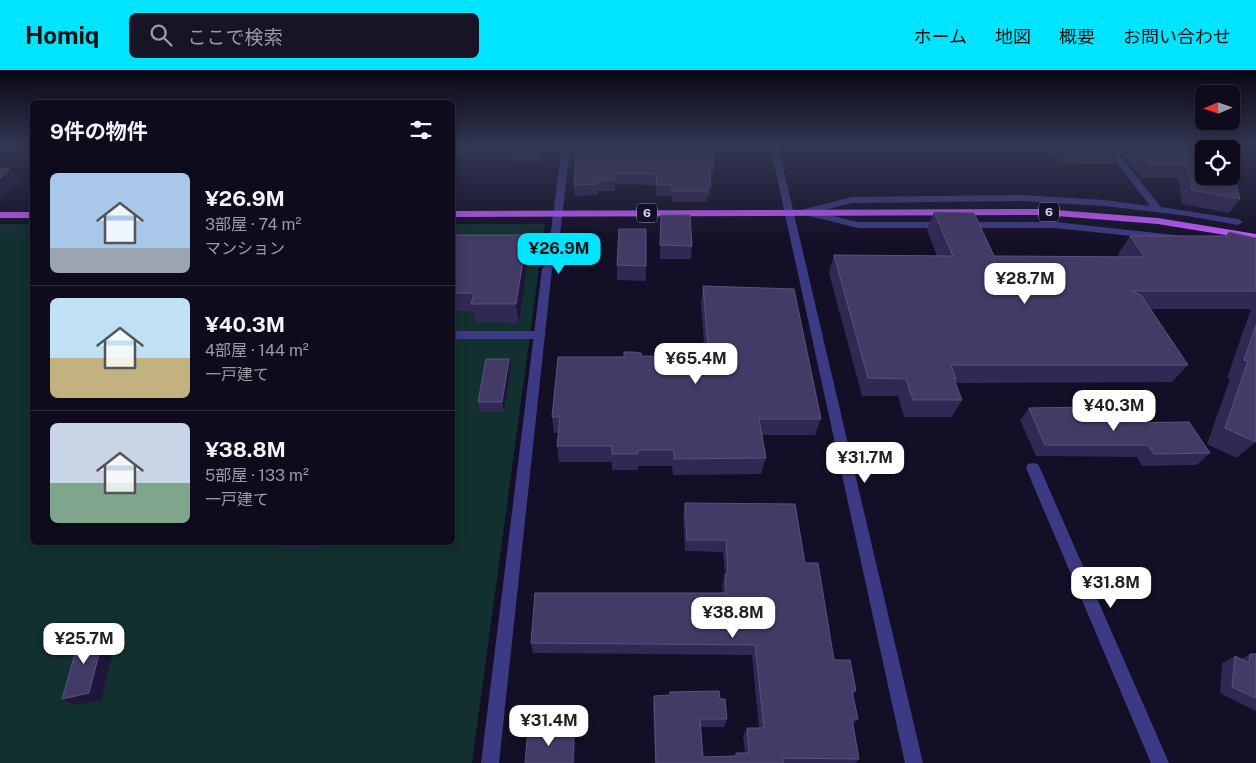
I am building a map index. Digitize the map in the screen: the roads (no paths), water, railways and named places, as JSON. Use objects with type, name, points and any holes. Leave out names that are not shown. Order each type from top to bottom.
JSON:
[{"type":"main road","name":"6","points":[[455,214],[1073,213],[1158,221],[1256,237]]},
{"type":"main road","points":[[0,215],[30,215]]},
{"type":"street","points":[[490,763],[547,269],[552,262],[562,178]]},
{"type":"street","points":[[781,178],[914,763]]},
{"type":"street","points":[[1134,178],[1158,208]]},
{"type":"street","points":[[805,212],[852,200],[966,198],[1070,201],[1158,208],[1238,222]]},
{"type":"street","points":[[805,212],[858,224],[1055,225],[1194,240]]},
{"type":"street","points":[[455,335],[540,335]]},
{"type":"street","points":[[1033,468],[1160,763]]}]
